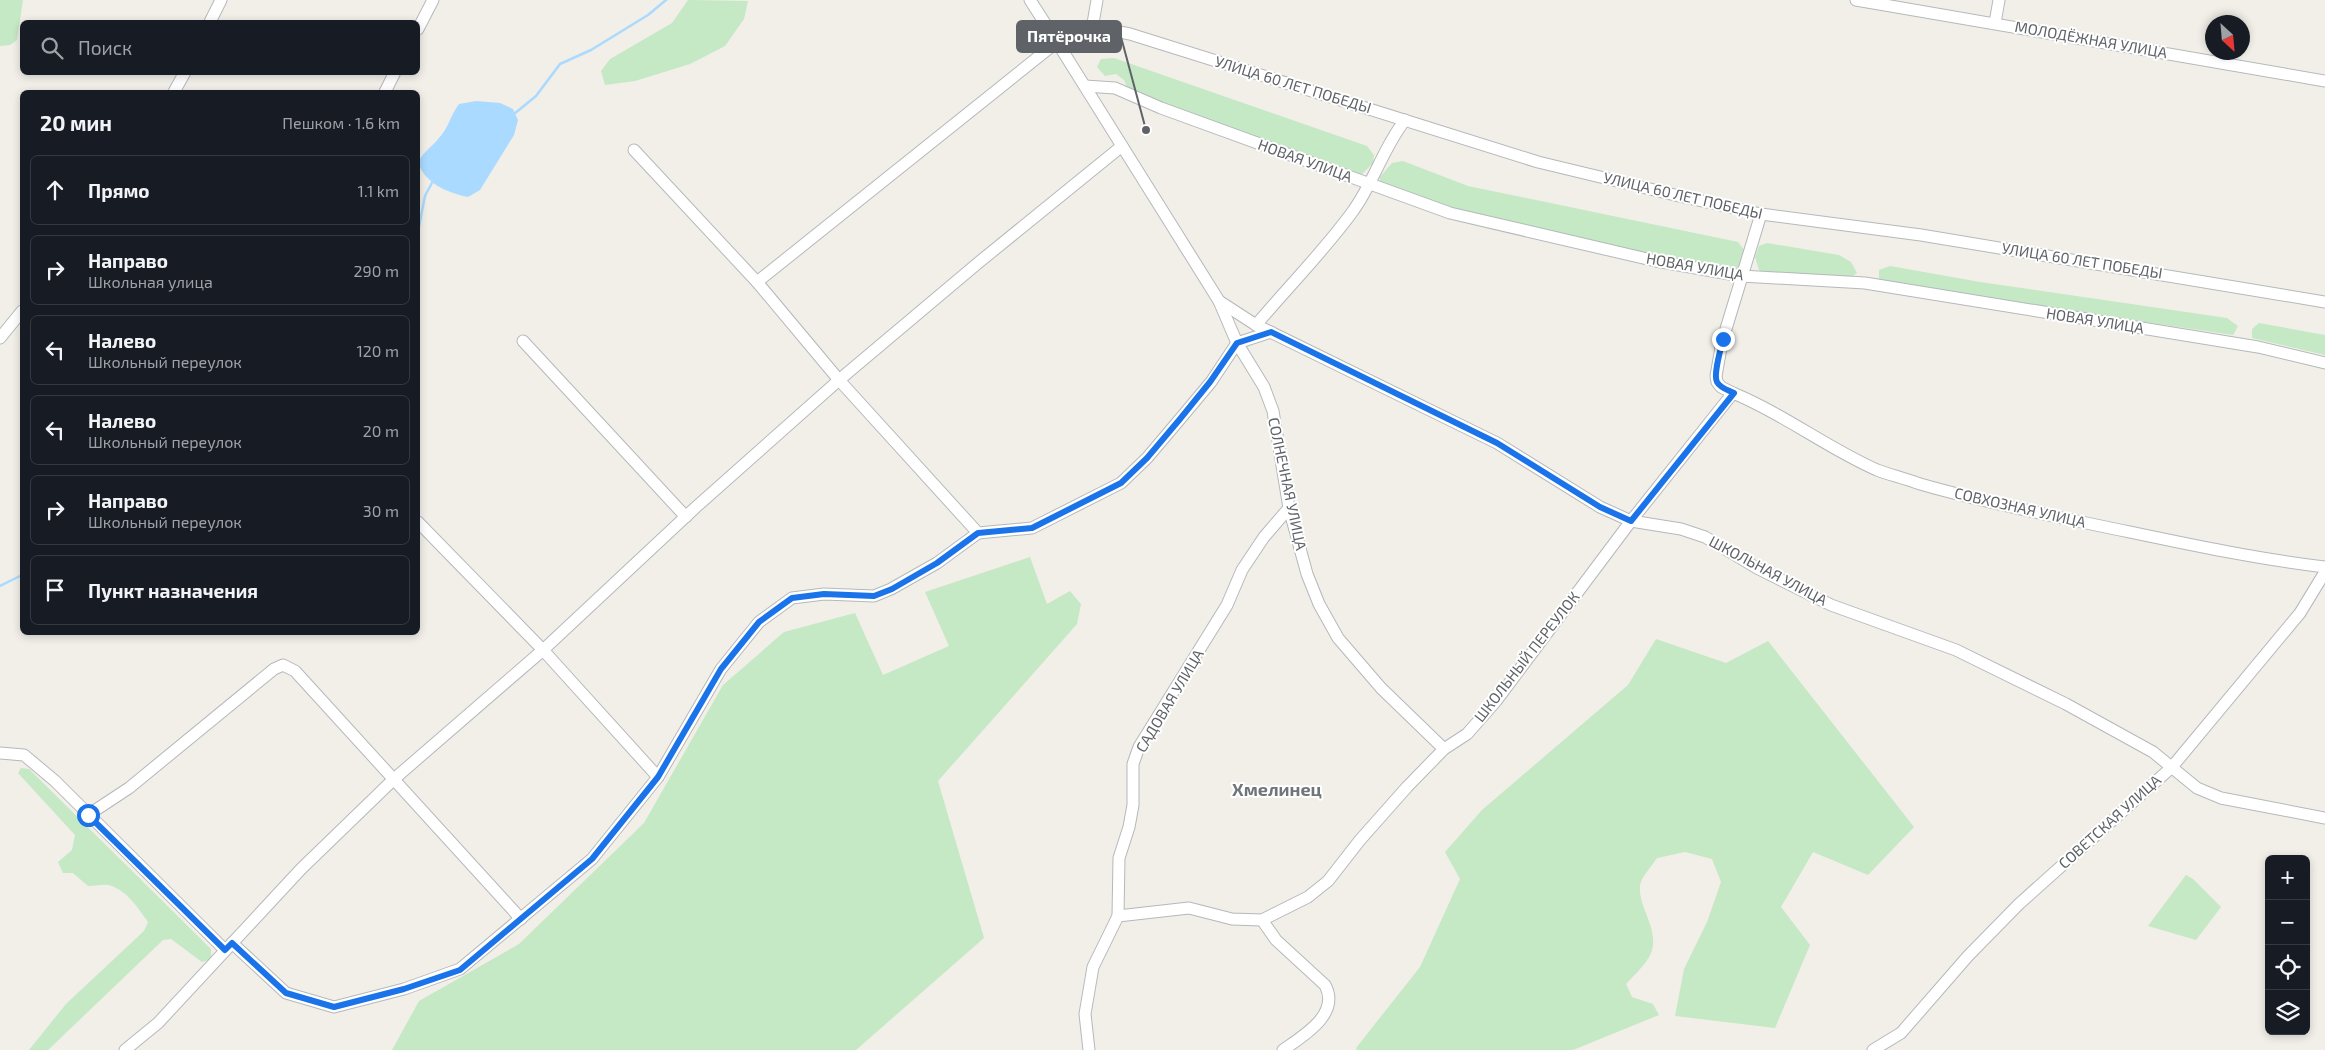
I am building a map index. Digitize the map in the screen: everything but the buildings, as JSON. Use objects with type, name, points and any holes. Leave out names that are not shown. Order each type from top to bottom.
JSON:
[{"type":"street","points":[[211,20],[221,0]]},
{"type":"street","points":[[420,25],[433,0]]},
{"type":"street","name":"СОЛНЕЧНАЯ УЛИЦА","points":[[1030,0],[1219,301],[1237,343],[1264,386],[1273,411],[1289,508],[1307,574],[1319,604],[1338,638],[1381,688],[1444,749]]},
{"type":"street","points":[[1091,35],[1097,0]]},
{"type":"street","name":"МОЛОДЁЖНАЯ УЛИЦА","points":[[1856,0],[2325,81]]},
{"type":"street","points":[[1995,23],[1999,0]]},
{"type":"street","name":"УЛИЦА 60 ЛЕТ ПОБЕДЫ","points":[[1057,42],[1072,42],[1109,30],[1130,34],[1538,162],[1761,214],[1921,235],[2325,302]]},
{"type":"street","points":[[758,282],[1057,42]]},
{"type":"street","points":[[175,90],[183,75]]},
{"type":"street","points":[[386,90],[394,75]]},
{"type":"street","name":"НОВАЯ УЛИЦА","points":[[1085,86],[1115,88],[1161,108],[1450,213],[1656,261],[1741,276],[1865,283],[2258,347],[2325,363]]},
{"type":"street","points":[[1256,325],[1354,210],[1370,184],[1395,134],[1405,120]]},
{"type":"street","points":[[125,1050],[158,1023],[301,869],[394,779],[543,650],[686,517],[839,380],[978,263],[1122,146]]},
{"type":"street","points":[[634,150],[758,282],[839,380],[978,533]]},
{"type":"street","points":[[1734,393],[1721,386],[1717,382],[1716,376],[1722,342],[1761,214]]},
{"type":"street","name":"ШКОЛЬНАЯ УЛИЦА","points":[[1219,301],[1256,325],[1497,443],[1600,507],[1631,521],[1681,528],[1705,537],[1757,568],[1831,604],[1956,650],[2066,704],[2153,752],[2197,788],[2221,798],[2325,818]]},
{"type":"street","points":[[0,338],[20,313]]},
{"type":"street","points":[[0,753],[24,755],[55,781],[88,815],[229,947],[286,993],[334,1007],[404,989],[460,970],[592,859],[658,777],[721,669],[759,622],[792,598],[824,594],[874,596],[892,589],[937,563],[978,533],[1032,528],[1121,483],[1147,458],[1180,419],[1210,382],[1237,343],[1271,332]]},
{"type":"street","points":[[523,341],[686,517]]},
{"type":"street","name":"ШКОЛЬНЫЙ ПЕРЕУЛОК","points":[[1118,916],[1189,908],[1232,919],[1262,920],[1308,897],[1328,880],[1360,840],[1444,749],[1467,734],[1496,701],[1631,521],[1734,393]]},
{"type":"street","name":"СОВХОЗНАЯ УЛИЦА","points":[[1734,393],[1759,404],[1840,451],[1878,470],[1939,490],[2181,543],[2276,561],[2325,567]]},
{"type":"street","name":"САДОВАЯ УЛИЦА","points":[[1118,916],[1118,858],[1129,827],[1133,805],[1133,764],[1139,747],[1227,606],[1242,570],[1264,537],[1289,508]]},
{"type":"street","points":[[420,524],[543,650],[658,777]]},
{"type":"street","name":"СОВЕТСКАЯ УЛИЦА","points":[[1873,1050],[1901,1033],[1968,956],[2019,904],[2172,766],[2300,613],[2325,572]]},
{"type":"street","points":[[88,815],[129,788],[274,669],[284,666],[295,671],[520,919]]},
{"type":"street","points":[[1089,1050],[1084,1014],[1094,967],[1118,916]]},
{"type":"street","points":[[1262,920],[1276,940],[1325,985],[1329,992],[1329,1001],[1322,1018],[1308,1033],[1283,1050]]},
{"type":"green space","points":[[0,0],[23,0],[17,40],[10,45],[0,46]]},
{"type":"green space","points":[[688,0],[748,1],[744,19],[725,46],[690,64],[635,81],[605,85],[601,71],[610,59],[672,23]]},
{"type":"green space","points":[[1114,58],[1367,146],[1374,155],[1373,163],[1360,176],[1129,92],[1124,80],[1116,74],[1105,76],[1097,67],[1101,59]]},
{"type":"green space","points":[[1403,161],[1468,186],[1738,242],[1744,250],[1735,272],[1454,211],[1379,184],[1380,177],[1392,163]]},
{"type":"green space","points":[[1767,243],[1839,255],[1851,262],[1857,273],[1850,278],[1767,275],[1759,270],[1755,257],[1759,246]]},
{"type":"green space","points":[[1890,266],[1980,282],[2227,318],[2238,326],[2233,335],[1879,283],[1879,270]]},
{"type":"green space","points":[[2259,323],[2325,335],[2325,355],[2252,338],[2252,329]]},
{"type":"green space","points":[[1030,557],[1047,604],[1070,591],[1081,604],[1077,624],[938,781],[984,938],[856,1050],[392,1050],[419,1001],[519,944],[644,823],[723,685],[784,632],[855,613],[883,675],[949,646],[925,592]]},
{"type":"green space","points":[[1656,639],[1726,663],[1768,641],[1914,827],[1868,875],[1813,852],[1781,907],[1810,945],[1775,1028],[1675,1016],[1684,969],[1707,922],[1721,882],[1712,859],[1685,852],[1657,858],[1640,885],[1641,898],[1653,934],[1652,951],[1643,966],[1626,984],[1632,997],[1653,1004],[1659,1015],[1573,1050],[1357,1050],[1356,1048],[1420,967],[1460,879],[1445,852],[1482,810],[1628,685]]},
{"type":"green space","points":[[21,768],[29,769],[211,949],[211,959],[202,962],[171,939],[163,940],[48,1050],[29,1050],[66,1004],[144,931],[148,922],[131,900],[120,890],[108,885],[88,886],[73,873],[63,873],[58,862],[72,850],[75,835],[18,773]]},
{"type":"green space","points":[[2186,875],[2193,879],[2221,907],[2196,940],[2148,926]]},
{"type":"water","points":[[476,101],[500,103],[513,109],[518,120],[514,135],[480,190],[468,197],[438,186],[426,176],[420,167],[420,159],[442,134],[459,104]]},
{"type":"waterway","points":[[514,114],[536,96],[560,64],[591,50],[648,15],[666,0]]},
{"type":"waterway","points":[[420,222],[425,196],[434,179]]},
{"type":"waterway","points":[[0,586],[20,576]]},
{"type":"place","name":"Пятёрочка","points":[[1146,130]]},
{"type":"district","name":"Хмелинец","points":[[1277,790]]},
{"type":"route","points":[[88,815],[225,950],[232,943],[286,993],[334,1007],[404,989],[460,970],[592,859],[658,777],[721,669],[759,622],[792,598],[824,594],[874,596],[892,589],[937,563],[978,533],[1032,528],[1121,483],[1147,458],[1180,419],[1210,382],[1237,343],[1271,332],[1497,443],[1600,507],[1631,521],[1734,393],[1717,382],[1716,376],[1723,339]]}]
